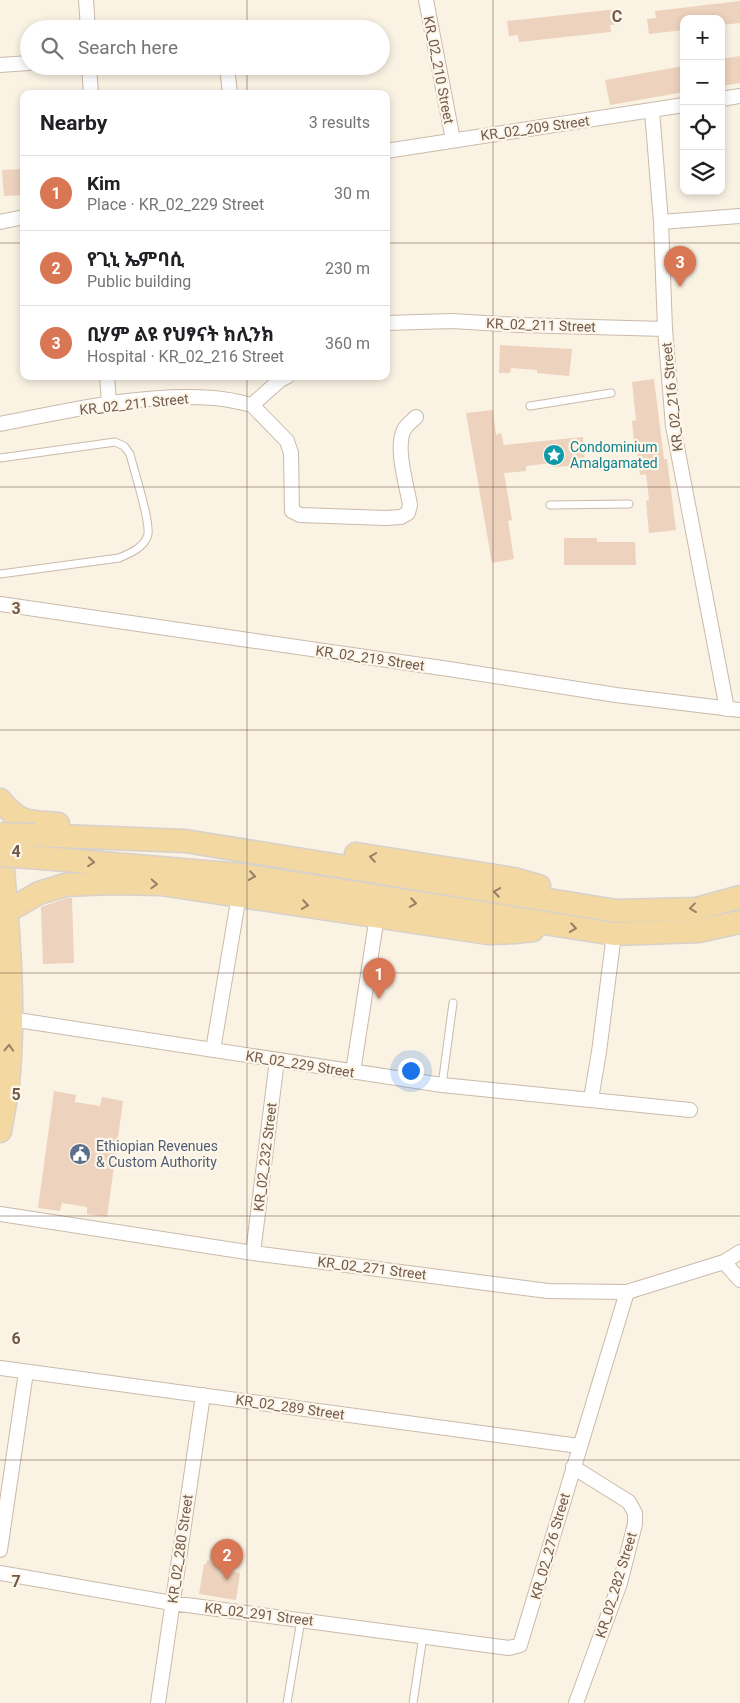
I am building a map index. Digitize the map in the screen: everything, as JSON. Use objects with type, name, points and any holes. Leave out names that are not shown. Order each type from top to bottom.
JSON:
[{"type":"main road","points":[[0,800],[11,814],[22,820],[60,824],[168,828],[214,832],[514,879],[539,886],[561,896],[572,904]]},
{"type":"main road","points":[[0,829],[11,1019],[8,1083],[0,1131]]},
{"type":"main road","points":[[0,834],[185,841],[616,911],[696,909],[740,897]]},
{"type":"main road","points":[[0,856],[242,874],[614,934],[699,932],[740,922]]},
{"type":"main road","points":[[6,912],[39,893],[65,886],[111,883],[161,884],[488,932],[532,930],[548,924]]},
{"type":"street","points":[[86,0],[87,20]]},
{"type":"street","name":"KR_02_210 Street","points":[[426,0],[453,140]]},
{"type":"street","points":[[0,64],[20,63]]},
{"type":"street","points":[[90,75],[91,90]]},
{"type":"street","points":[[228,76],[230,90]]},
{"type":"street","points":[[725,98],[740,96]]},
{"type":"street","name":"KR_02_209 Street","points":[[390,150],[680,107]]},
{"type":"street","name":"KR_02_216 Street","points":[[652,111],[661,222],[665,328],[673,426],[734,709]]},
{"type":"street","points":[[661,222],[740,216]]},
{"type":"street","points":[[0,222],[20,218]]},
{"type":"street","name":"KR_02_211 Street","points":[[390,322],[452,321],[519,325],[665,328]]},
{"type":"street","points":[[107,380],[109,404]]},
{"type":"street","points":[[280,380],[252,405],[287,441],[292,453],[292,510],[300,515],[386,518],[401,517],[408,513],[410,505],[400,449],[405,428],[416,417]]},
{"type":"street","name":"KR_02_211 Street","points":[[0,424],[109,404],[182,397],[215,398],[252,405]]},
{"type":"street","name":"KR_02_219 Street","points":[[0,604],[439,668],[616,696],[734,709]]},
{"type":"street","points":[[213,1050],[239,895]]},
{"type":"street","points":[[353,1072],[377,916]]},
{"type":"street","points":[[591,1099],[614,934]]},
{"type":"street","name":"KR_02_229 Street","points":[[11,1019],[442,1085],[690,1110]]},
{"type":"street","name":"KR_02_232 Street","points":[[254,1253],[278,1060]]},
{"type":"street","name":"KR_02_271 Street","points":[[0,1214],[254,1253],[548,1290],[627,1292],[724,1262],[740,1252]]},
{"type":"street","points":[[724,1262],[740,1280]]},
{"type":"street","name":"KR_02_276 Street","points":[[520,1645],[627,1292]]},
{"type":"street","name":"KR_02_289 Street","points":[[0,1368],[579,1446]]},
{"type":"street","points":[[0,1550],[26,1372]]},
{"type":"street","name":"KR_02_280 Street","points":[[158,1703],[202,1395]]},
{"type":"street","name":"KR_02_282 Street","points":[[573,1467],[629,1502],[635,1513],[635,1524],[620,1583],[576,1703]]},
{"type":"street","name":"KR_02_291 Street","points":[[0,1573],[172,1603],[509,1648],[520,1645]]},
{"type":"lane","points":[[530,406],[611,393]]},
{"type":"lane","points":[[0,458],[115,442],[124,446],[130,454],[148,521],[148,534],[144,543],[133,552],[119,558],[0,574]]},
{"type":"lane","points":[[550,506],[629,504]]},
{"type":"lane","points":[[442,1085],[453,1003]]},
{"type":"lane","points":[[287,1703],[301,1620]]},
{"type":"lane","points":[[413,1703],[423,1636]]},
{"type":"building","points":[[740,1],[740,23],[725,25],[725,15],[680,15],[680,30],[649,34],[647,19],[656,18],[655,11]]},
{"type":"building","points":[[618,9],[620,24],[610,25],[611,32],[519,42],[518,35],[509,36],[507,21]]},
{"type":"building","points":[[740,56],[740,83],[725,85],[725,58]]},
{"type":"building","points":[[680,67],[680,93],[610,105],[605,80]]},
{"type":"building","points":[[20,169],[20,195],[4,196],[2,170]]},
{"type":"building","points":[[500,345],[572,349],[569,376],[537,373],[537,370],[511,368],[510,373],[499,373]]},
{"type":"building","points":[[654,379],[664,459],[667,459],[676,530],[649,533],[646,501],[649,500],[646,474],[640,475],[637,452],[635,452],[632,421],[636,420],[632,382]]},
{"type":"building","points":[[493,410],[496,435],[501,433],[504,445],[583,437],[585,465],[553,467],[552,463],[526,466],[526,471],[504,473],[512,520],[508,521],[514,559],[492,563],[466,413]]},
{"type":"building","points":[[564,538],[597,538],[597,542],[635,542],[636,565],[564,565]]},
{"type":"building","points":[[72,898],[74,963],[43,964],[41,907]]},
{"type":"building","name":"Ethiopian Revenues & Custom Authority","points":[[54,1091],[76,1095],[75,1102],[100,1106],[102,1097],[123,1101],[107,1217],[87,1214],[87,1207],[62,1203],[60,1211],[38,1208]]},
{"type":"building","points":[[211,1548],[233,1551],[229,1571],[240,1573],[236,1600],[199,1594],[204,1564],[206,1564],[207,1560],[209,1561]]},
{"type":"place","name":"ቢሃም ልዩ የህፃናት ክሊንክ","points":[[680,287]]},
{"type":"place","name":"Condominium Amalgamated","points":[[554,455]]},
{"type":"place","name":"Kim","points":[[379,999]]},
{"type":"place","name":"Ethiopian Revenues & Custom Authority","points":[[80,1154]]},
{"type":"place","name":"የጊኒ ኤምባሲ","points":[[227,1580]]}]
